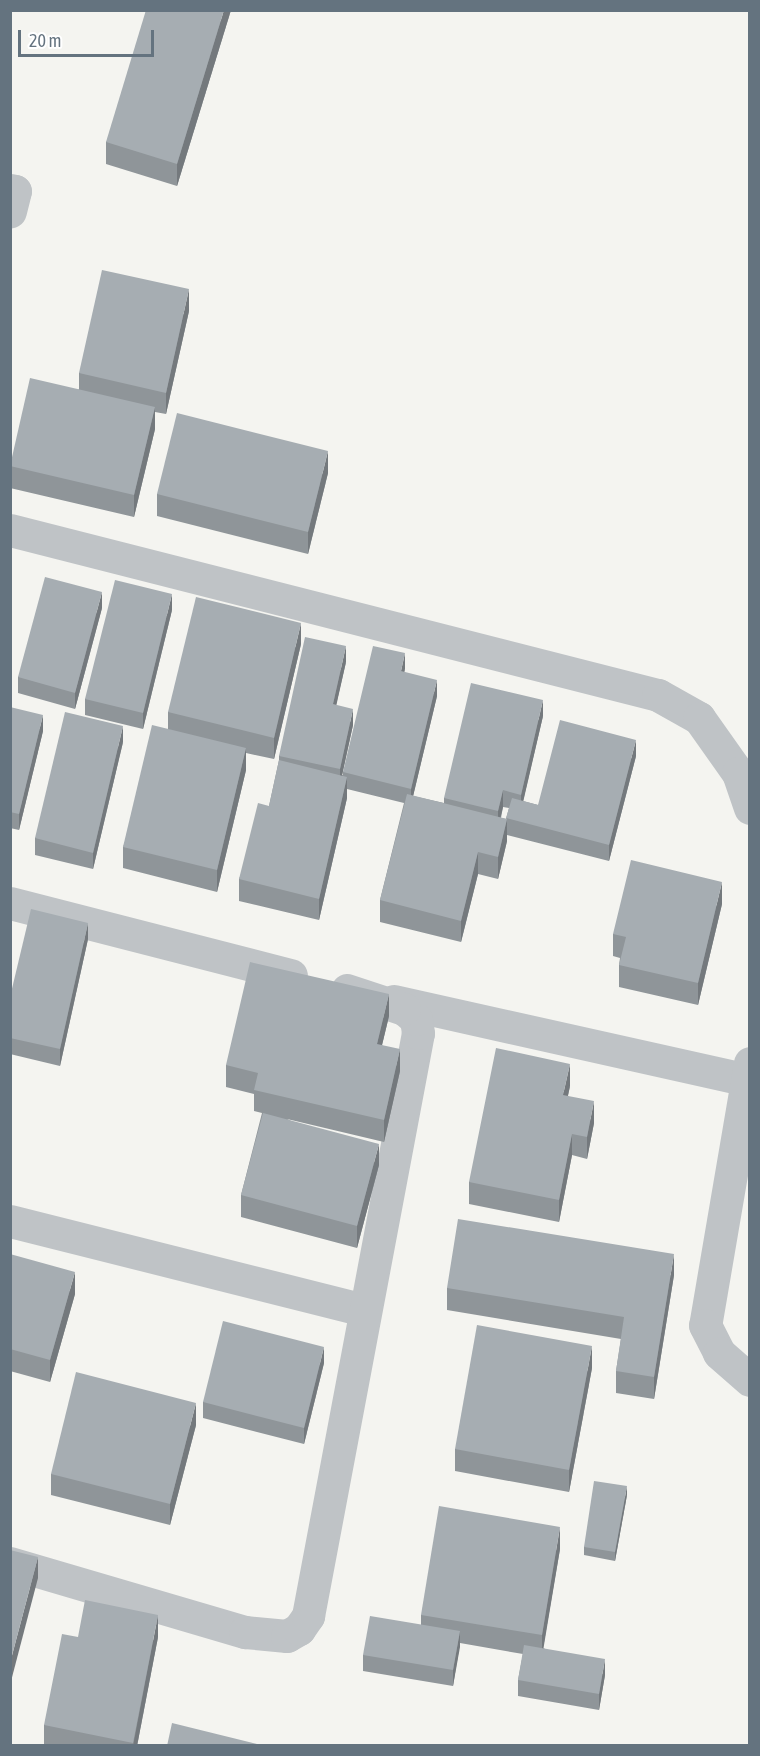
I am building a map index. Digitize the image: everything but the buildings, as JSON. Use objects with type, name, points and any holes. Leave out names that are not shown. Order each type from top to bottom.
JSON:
[{"type":"street","points":[[10,190],[15,191],[10,211]]},
{"type":"street","points":[[10,530],[658,695],[699,717],[738,773],[750,808]]},
{"type":"street","points":[[10,903],[383,999],[748,1072],[705,1325],[719,1353],[750,1380]]},
{"type":"street","points":[[10,1563],[245,1632],[287,1636],[299,1629],[308,1616],[418,1032],[416,1019],[383,999]]},
{"type":"street","points":[[10,1221],[365,1310]]}]
